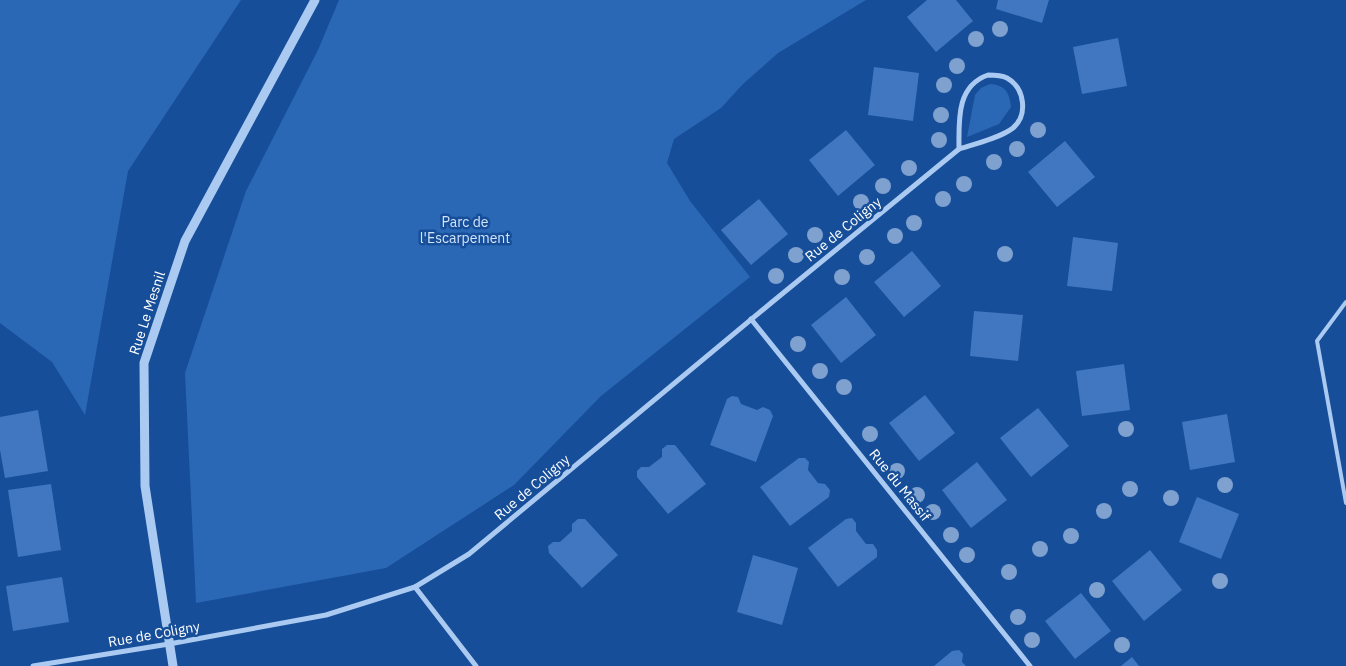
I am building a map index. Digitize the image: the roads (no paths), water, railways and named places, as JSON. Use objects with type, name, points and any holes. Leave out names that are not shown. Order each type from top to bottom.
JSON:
[{"type":"street","name":"Rue Le Mesnil","points":[[173,666],[145,486],[144,363],[185,240],[315,0]]},
{"type":"street","name":"Rue de Coligny","points":[[34,666],[169,644],[326,615],[415,587],[470,554],[751,319],[959,150],[1012,128],[1019,121],[1023,102],[1021,93],[1016,85],[998,75],[979,79],[971,85],[966,94],[961,112],[959,150]]},
{"type":"street","name":"Rue du Massif","points":[[751,319],[1030,666]]},
{"type":"street","points":[[415,587],[476,666]]},
{"type":"lane","points":[[1346,302],[1317,341],[1346,504]]},
{"type":"park label","name":"Parc de l'Escarpement","points":[[465,230]]}]
